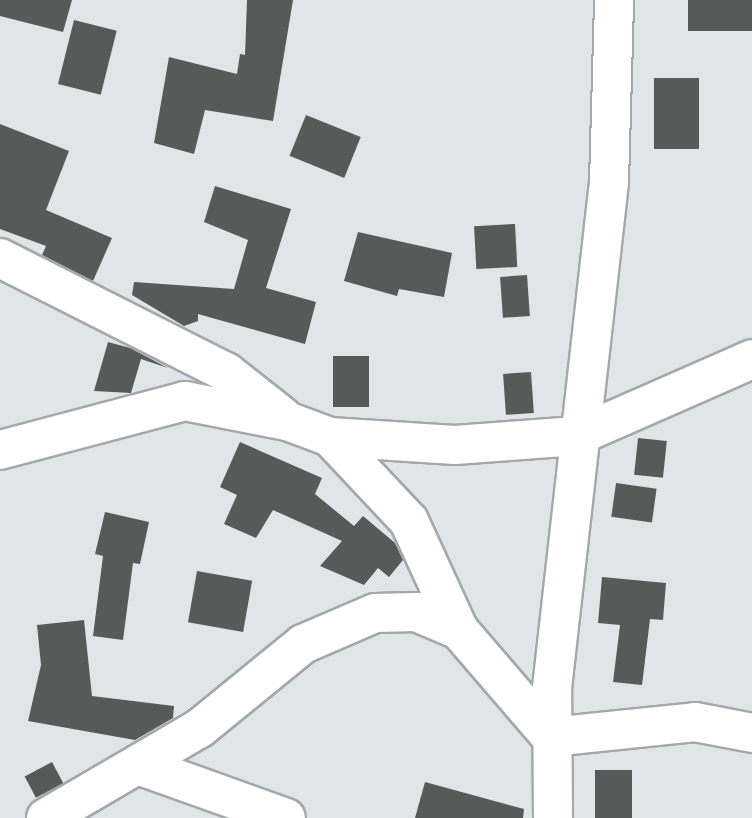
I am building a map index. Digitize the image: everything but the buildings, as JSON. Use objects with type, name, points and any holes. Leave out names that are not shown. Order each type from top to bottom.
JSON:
[{"type":"street","points":[[553,818],[551,737],[577,436],[609,182],[614,0]]},
{"type":"street","points":[[0,258],[226,372],[287,421]]},
{"type":"street","points":[[0,450],[185,401],[287,421],[330,437],[455,445],[577,436],[752,359]]},
{"type":"street","points":[[330,437],[409,521],[459,630],[551,737]]},
{"type":"street","points":[[46,818],[200,728],[336,625],[374,613],[416,612],[459,630]]},
{"type":"street","points":[[551,737],[695,722],[752,733]]},
{"type":"street","points":[[138,765],[286,818]]}]
